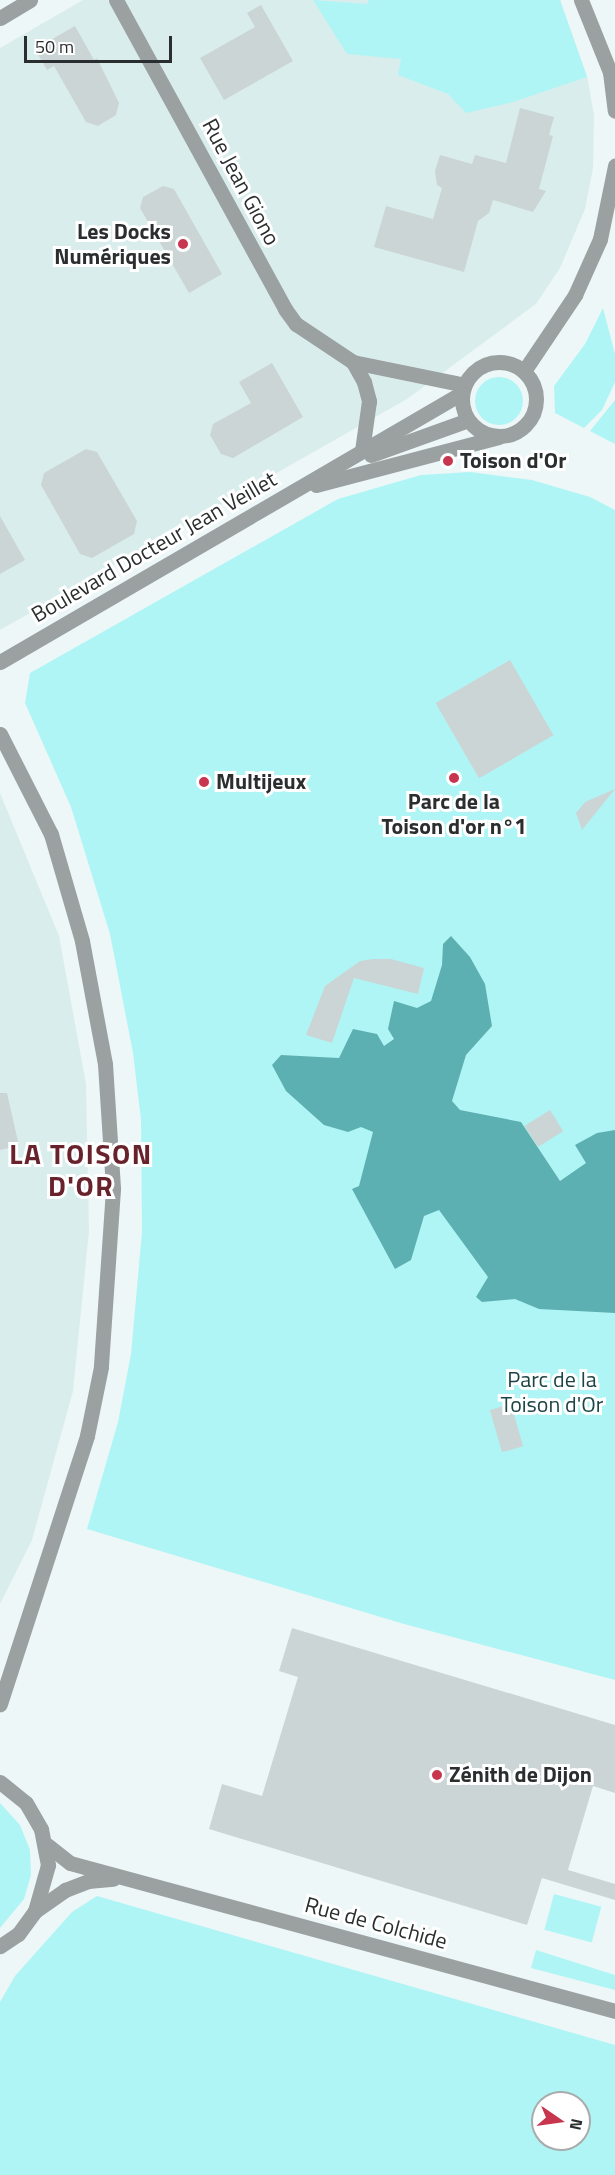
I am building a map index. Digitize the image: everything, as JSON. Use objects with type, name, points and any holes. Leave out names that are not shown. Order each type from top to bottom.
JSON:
[{"type":"street","points":[[0,18],[30,0]]},
{"type":"street","name":"Rue Jean Giono","points":[[116,0],[285,309],[312,338],[353,362],[464,389]]},
{"type":"street","points":[[581,0],[610,72],[615,111]]},
{"type":"street","points":[[524,371],[575,295],[600,239],[615,166]]},
{"type":"street","points":[[353,362],[364,382],[369,401],[362,452]]},
{"type":"street","points":[[503,362],[524,371],[536,393],[536,406],[523,427],[502,436],[483,432],[468,420],[464,389],[471,375],[491,363],[503,362]]},
{"type":"street","name":"Boulevard Docteur Jean Veillet","points":[[0,662],[300,489],[464,389]]},
{"type":"street","name":"Boulevard Docteur Jean Veillet","points":[[337,467],[468,420]]},
{"type":"street","name":"Boulevard Docteur Jean Veillet","points":[[300,489],[502,436]]},
{"type":"street","points":[[0,734],[51,834],[82,941],[105,1064],[114,1189],[101,1368],[87,1436],[0,1704]]},
{"type":"street","points":[[0,1782],[26,1803],[47,1845],[45,1886],[35,1911],[18,1934],[0,1946]]},
{"type":"street","name":"Rue de Colchide","points":[[47,1845],[70,1863],[615,2011]]},
{"type":"street","name":"Rue de Colchide","points":[[35,1911],[65,1890],[88,1881],[125,1879]]},
{"type":"shaded area","points":[[83,0],[560,0],[587,76],[594,115],[593,168],[585,209],[560,268],[536,304],[407,399],[0,630],[0,48]]},
{"type":"shaded area","points":[[0,793],[59,936],[86,1084],[89,1231],[73,1391],[32,1540],[0,1604]]},
{"type":"shaded area","points":[[451,936],[470,957],[485,984],[492,1026],[466,1055],[452,1101],[460,1110],[521,1122],[560,1181],[586,1163],[575,1145],[597,1133],[615,1130],[615,1313],[539,1309],[515,1299],[482,1302],[476,1297],[488,1277],[439,1210],[424,1216],[411,1260],[395,1269],[352,1189],[359,1186],[373,1132],[361,1127],[348,1132],[324,1125],[286,1091],[272,1065],[281,1055],[339,1058],[353,1029],[377,1034],[384,1046],[394,1039],[388,1029],[394,1001],[417,1008],[431,1001],[442,965],[443,944]]},
{"type":"green space","points":[[313,0],[367,4],[369,0],[560,0],[587,77],[513,102],[466,113],[448,94],[398,75],[401,59],[347,54]]},
{"type":"green space","points":[[603,308],[615,354],[615,382],[602,410],[584,428],[555,413],[554,386],[585,344]]},
{"type":"green space","points":[[499,377],[516,384],[523,401],[516,418],[499,425],[482,418],[475,401],[482,384]]},
{"type":"green space","points":[[615,400],[615,444],[590,431]]},
{"type":"green space","name":"Parc de la Toison d'Or","points":[[470,472],[532,480],[590,497],[615,510],[615,1680],[404,1624],[87,1529],[118,1422],[131,1354],[142,1232],[141,1120],[133,1053],[110,934],[71,807],[25,703],[30,673],[338,499],[421,475]]},
{"type":"green space","points":[[0,1803],[20,1825],[30,1850],[31,1875],[24,1899],[0,1928]]},
{"type":"green space","points":[[554,1894],[601,1907],[592,1942],[544,1930]]},
{"type":"green space","points":[[97,1896],[615,2045],[615,2175],[0,2175],[0,2002],[15,1976],[72,1912]]},
{"type":"green space","points":[[536,1950],[615,1975],[615,1990],[531,1968]]},
{"type":"building","points":[[261,5],[293,61],[224,100],[200,58],[255,27],[247,13]]},
{"type":"building","points":[[75,26],[94,60],[97,58],[119,103],[116,115],[98,126],[86,122],[54,66],[47,70],[35,49]]},
{"type":"building","points":[[520,108],[554,117],[549,135],[553,136],[539,189],[546,191],[533,212],[493,200],[489,213],[478,221],[464,272],[374,247],[386,206],[433,219],[442,188],[437,185],[435,171],[440,155],[472,164],[475,155],[506,163]]},
{"type":"building","points":[[163,186],[174,189],[222,274],[189,293],[140,208],[143,197]]},
{"type":"building","points":[[272,363],[303,417],[233,458],[221,454],[210,435],[213,424],[251,403],[239,382]]},
{"type":"building","points":[[86,449],[97,452],[137,521],[134,534],[92,558],[80,554],[41,485],[44,473]]},
{"type":"building","points":[[0,516],[25,560],[0,574]]},
{"type":"building","points":[[510,660],[554,735],[479,778],[436,703]]},
{"type":"building","points":[[615,789],[582,830],[576,813],[585,802]]},
{"type":"building","points":[[391,959],[424,968],[418,994],[354,978],[332,1043],[306,1035],[325,986],[360,961]]},
{"type":"building","points":[[0,1093],[7,1093],[19,1146],[0,1150]]},
{"type":"building","points":[[550,1110],[563,1131],[538,1147],[525,1126]]},
{"type":"building","points":[[511,1404],[523,1446],[502,1452],[490,1410]]},
{"type":"building","name":"Zénith de Dijon","points":[[292,1628],[615,1725],[615,1793],[593,1786],[568,1870],[615,1884],[615,1900],[542,1878],[527,1925],[209,1829],[222,1784],[262,1796],[298,1677],[279,1671]]},
{"type":"place","name":"Les Docks Numériques","points":[[183,244]]},
{"type":"place","name":"Toison d'Or","points":[[448,461]]},
{"type":"place","name":"Parc de la Toison d'or n°1","points":[[454,778]]},
{"type":"place","name":"Multijeux","points":[[204,782]]},
{"type":"place","name":"Zénith de Dijon","points":[[437,1775]]},
{"type":"district","name":"LA TOISON D'OR","points":[[81,1170]]}]
